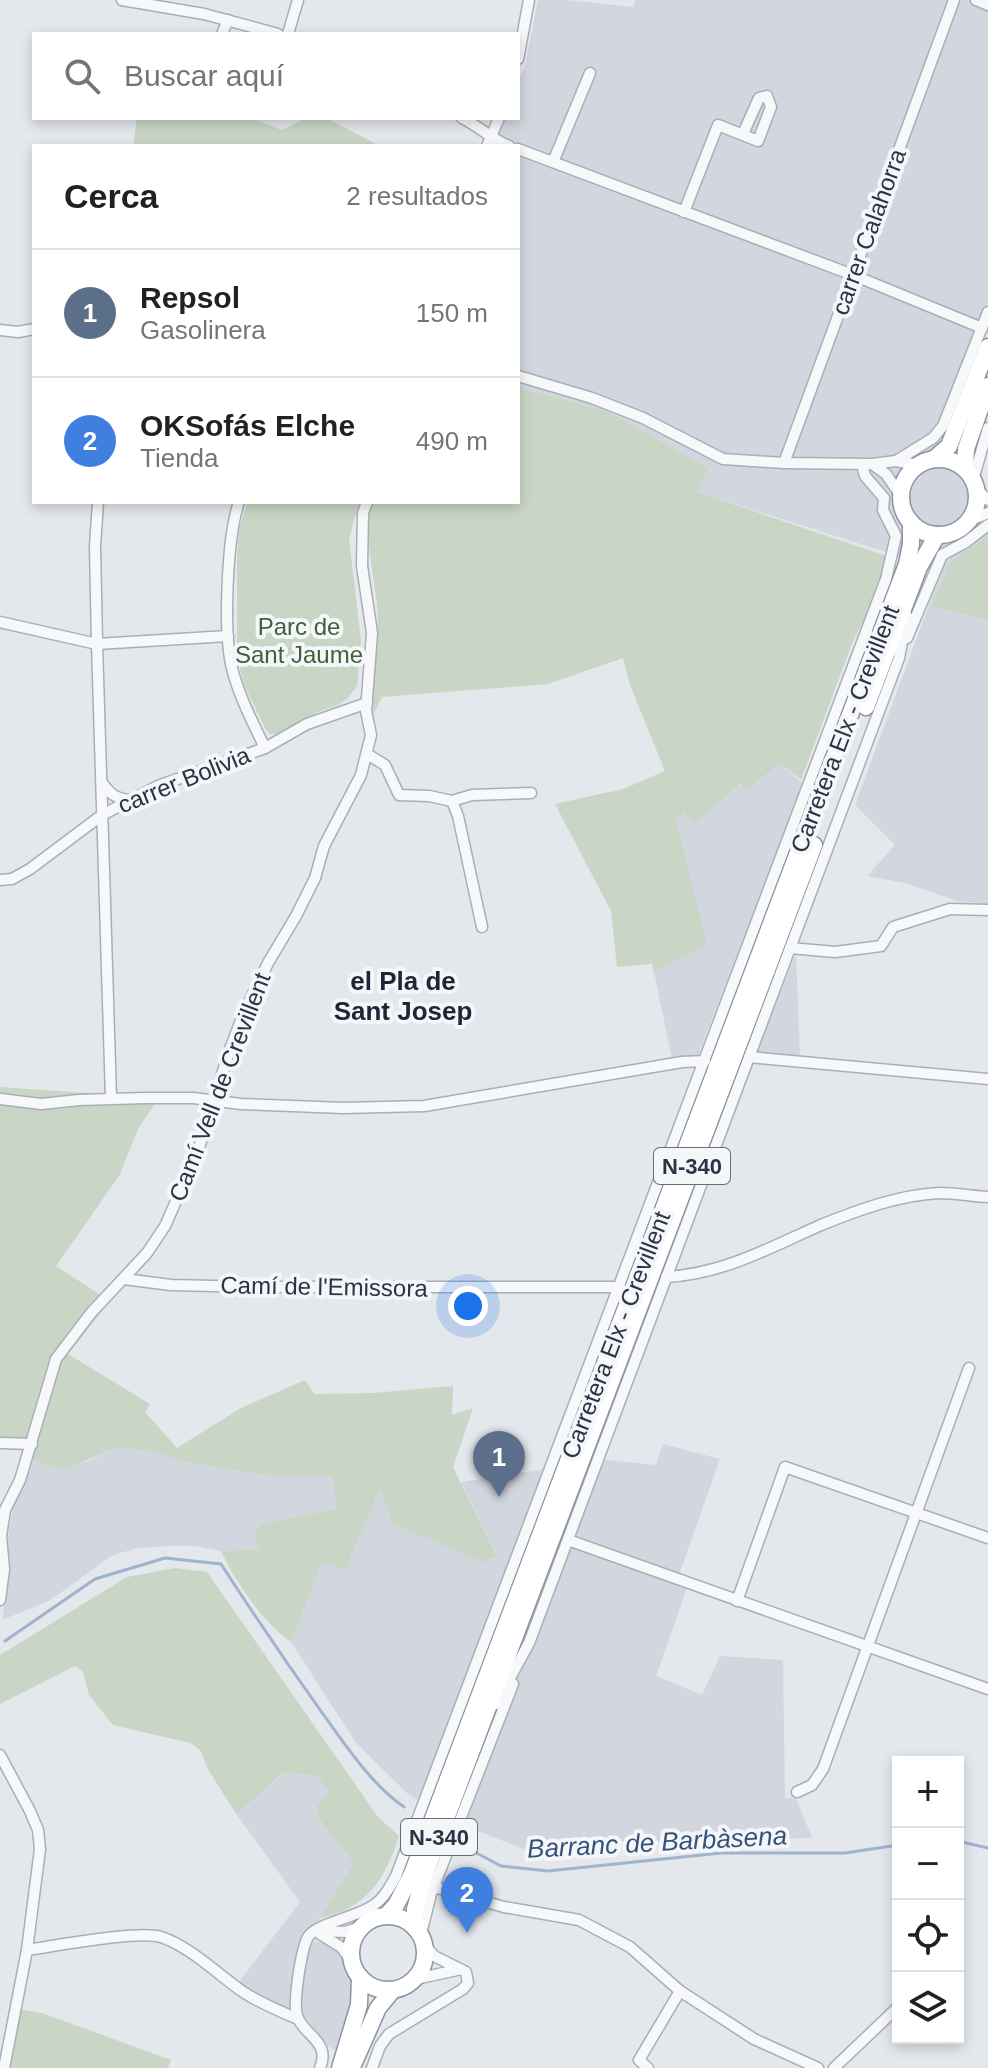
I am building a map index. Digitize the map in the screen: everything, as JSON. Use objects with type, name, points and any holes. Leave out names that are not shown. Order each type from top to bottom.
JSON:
[{"type":"highway","points":[[901,496],[904,482],[918,465],[934,459],[949,446],[988,347]]},
{"type":"highway","points":[[911,522],[917,528],[937,535],[956,531],[968,521],[976,506],[976,484],[966,449],[988,386]]},
{"type":"highway","points":[[934,459],[949,460],[976,484]]},
{"type":"highway","name":"N-340","points":[[901,496],[904,513],[911,522]]},
{"type":"highway","name":"Carretera Elx - Crevillent","points":[[386,1916],[404,1891],[444,1789],[881,634],[907,564],[911,522]]},
{"type":"highway","name":"Carretera Elx - Crevillent","points":[[420,1935],[415,1909],[418,1893],[912,583],[937,535]]},
{"type":"highway","points":[[416,1979],[398,1990],[375,1989],[360,1977],[351,1960],[351,1950],[362,1926],[386,1916],[398,1917],[420,1935]]},
{"type":"highway","name":"N-340","points":[[416,1979],[425,1963],[420,1935]]},
{"type":"highway","points":[[340,2068],[359,2005],[360,1977]]},
{"type":"highway","points":[[351,2068],[378,2008],[392,1991]]},
{"type":"street","points":[[122,0],[228,20],[271,32]]},
{"type":"street","points":[[289,32],[298,0]]},
{"type":"street","points":[[520,48],[529,0]]},
{"type":"street","name":"carrer Calahorra","points":[[784,463],[954,0]]},
{"type":"street","points":[[976,0],[988,5]]},
{"type":"street","points":[[223,32],[228,20]]},
{"type":"street","points":[[553,162],[590,73]]},
{"type":"street","points":[[464,120],[489,141],[498,120]]},
{"type":"street","points":[[684,212],[718,125],[743,134]]},
{"type":"street","points":[[567,131],[563,157],[568,168]]},
{"type":"street","points":[[520,150],[853,275],[982,328]]},
{"type":"street","points":[[896,461],[933,438],[943,426],[988,312]]},
{"type":"street","points":[[0,330],[32,329]]},
{"type":"street","points":[[520,377],[592,398],[643,418],[723,459],[867,464],[896,461],[918,465]]},
{"type":"street","points":[[976,484],[988,428]]},
{"type":"street","points":[[867,464],[886,474],[901,496]]},
{"type":"street","points":[[298,2019],[296,1990],[308,1937],[320,1927],[361,1913],[385,1895],[396,1876],[840,705],[886,579],[896,536],[883,510],[884,498],[865,476],[867,464]]},
{"type":"street","points":[[98,504],[95,546],[97,644],[111,1098]]},
{"type":"street","points":[[239,504],[230,542],[228,636],[232,668],[265,748]]},
{"type":"street","name":"Camí Vell de Crevillent","points":[[0,1600],[4,1569],[1,1536],[5,1510],[20,1480],[56,1359],[91,1313],[147,1253],[165,1226],[198,1151],[245,1010],[315,878],[324,846],[361,775],[371,735],[367,682],[372,633],[362,566],[363,513],[366,504]]},
{"type":"street","points":[[968,521],[988,513]]},
{"type":"street","points":[[372,2068],[380,2046],[389,2034],[468,1983],[468,1976],[461,1970],[434,1956],[420,1935],[434,1887],[568,1540],[899,658],[942,555],[988,525]]},
{"type":"street","points":[[899,658],[912,583]]},
{"type":"street","points":[[0,622],[97,644],[228,636]]},
{"type":"street","points":[[840,705],[881,634]]},
{"type":"street","points":[[347,711],[367,682]]},
{"type":"street","name":"carrer Bolivia","points":[[0,880],[12,879],[30,869],[102,815],[158,786],[265,748],[307,724],[367,703]]},
{"type":"street","points":[[367,754],[385,765],[399,795],[452,801],[472,795],[531,793]]},
{"type":"street","points":[[103,784],[110,794],[131,800]]},
{"type":"street","points":[[452,801],[482,927]]},
{"type":"street","points":[[790,948],[835,952],[881,946],[893,927],[950,909],[988,910]]},
{"type":"street","points":[[749,1057],[988,1079]]},
{"type":"street","points":[[0,1099],[41,1104],[111,1098],[343,1108],[424,1106],[682,1062],[705,1061]]},
{"type":"street","points":[[666,1277],[694,1276],[735,1264],[821,1226],[902,1198],[941,1193],[988,1197]]},
{"type":"street","name":"Camí de l'Emissora","points":[[124,1279],[171,1285],[255,1287],[619,1287]]},
{"type":"street","points":[[797,1792],[812,1785],[823,1769],[969,1368]]},
{"type":"street","points":[[0,1443],[32,1444]]},
{"type":"street","points":[[737,1601],[785,1467],[988,1538]]},
{"type":"street","points":[[568,1540],[988,1689]]},
{"type":"street","points":[[472,1748],[529,1643]]},
{"type":"street","points":[[444,1789],[467,1688]]},
{"type":"street","points":[[0,1755],[38,1830],[40,1849],[27,1950],[4,2068]]},
{"type":"street","points":[[434,1887],[504,1907],[579,1920],[630,1947],[680,1991],[754,2039],[818,2068]]},
{"type":"street","points":[[315,1931],[346,1932],[362,1926]]},
{"type":"street","points":[[315,1931],[330,1938],[351,1960]]},
{"type":"street","points":[[27,1950],[148,1935],[161,1937],[246,1994],[298,2019],[317,2038],[323,2050],[320,2068]]},
{"type":"street","points":[[416,1979],[447,1970],[461,1970]]},
{"type":"street","points":[[648,2068],[639,2060],[680,1991]]},
{"type":"street","points":[[834,2068],[892,2013]]},
{"type":"shaded area","points":[[538,0],[633,7],[635,0],[988,0],[988,309],[937,444],[988,497],[988,904],[957,901],[905,883],[867,876],[895,845],[855,805],[942,570],[697,492],[709,468],[609,412],[520,388],[520,144],[493,144],[503,120],[520,120],[520,77]]},
{"type":"shaded area","points":[[780,763],[803,784],[694,1066],[673,1064],[654,972],[707,945],[676,817],[683,814],[693,824],[742,784],[749,789]]},
{"type":"shaded area","points":[[796,953],[800,1058],[757,1052]]},
{"type":"shaded area","points":[[663,1444],[720,1459],[680,1572],[687,1588],[656,1676],[702,1695],[720,1656],[783,1660],[785,1798],[796,1798],[812,1838],[600,1842],[526,1850],[468,1827],[409,1795],[356,1743],[291,1642],[322,1561],[345,1570],[380,1485],[497,1555],[461,1482],[606,1460],[656,1465]]},
{"type":"shaded area","points":[[118,1447],[154,1449],[184,1462],[272,1476],[333,1476],[338,1509],[260,1524],[261,1549],[221,1551],[195,1546],[170,1546],[138,1548],[113,1555],[49,1601],[2,1620],[7,1589],[8,1537],[14,1502],[32,1459],[51,1467],[85,1462]]},
{"type":"shaded area","points":[[285,1772],[317,1776],[329,1792],[317,1816],[355,1863],[317,1923],[307,1933],[305,1941],[333,1943],[344,1957],[356,1989],[339,2051],[329,2047],[300,2012],[272,2005],[239,1982],[300,1902],[237,1815]]},
{"type":"green space","points":[[137,120],[256,120],[282,130],[302,120],[330,120],[376,144],[133,144]]},
{"type":"green space","points":[[520,388],[609,412],[709,468],[697,492],[896,559],[853,641],[801,780],[780,763],[749,789],[741,784],[693,825],[684,814],[676,817],[707,945],[654,972],[652,964],[617,967],[611,911],[555,804],[623,789],[665,771],[630,685],[623,658],[548,684],[382,697],[373,715],[378,621],[369,547],[372,504],[520,504]]},
{"type":"green space","name":"Parc de Sant Jaume","points":[[247,504],[358,504],[349,539],[361,640],[357,686],[338,705],[277,734],[270,734],[265,728],[244,685],[237,657],[237,551],[240,525]]},
{"type":"green space","points":[[988,536],[988,620],[932,606],[950,562]]},
{"type":"green space","points":[[0,1087],[159,1098],[139,1127],[119,1176],[56,1266],[110,1301],[68,1354],[150,1404],[145,1412],[177,1448],[241,1408],[305,1380],[314,1394],[453,1386],[452,1415],[473,1408],[453,1467],[497,1556],[483,1562],[393,1524],[380,1487],[345,1570],[322,1562],[291,1642],[270,1624],[251,1601],[221,1551],[260,1549],[254,1534],[260,1524],[337,1509],[333,1476],[272,1476],[184,1462],[156,1452],[118,1447],[66,1469],[32,1459],[24,1451],[0,1447]]},
{"type":"green space","points":[[175,1568],[207,1572],[378,1817],[399,1836],[381,1878],[351,1907],[320,1918],[354,1863],[317,1816],[317,1806],[329,1792],[317,1776],[284,1772],[237,1815],[209,1771],[200,1750],[190,1743],[113,1725],[89,1695],[83,1672],[75,1666],[0,1704],[0,1655],[127,1577]]},
{"type":"green space","points":[[11,2008],[42,2013],[171,2060],[168,2068],[0,2068]]},
{"type":"waterway","name":"Barranc de Barbàsena","points":[[5,1641],[95,1579],[165,1558],[221,1564],[350,1752],[370,1776],[404,1807]]},
{"type":"waterway","name":"Barranc de Barbàsena","points":[[964,1842],[988,1848]]},
{"type":"waterway","name":"Barranc de Barbàsena","points":[[469,1849],[501,1866],[548,1871],[721,1853],[845,1853],[892,1846]]},
{"type":"place","name":"Repsol","points":[[499,1497]]},
{"type":"place","name":"OKSofás Elche","points":[[467,1933]]},
{"type":"district","name":"el Pla de Sant Josep","points":[[403,996]]}]
